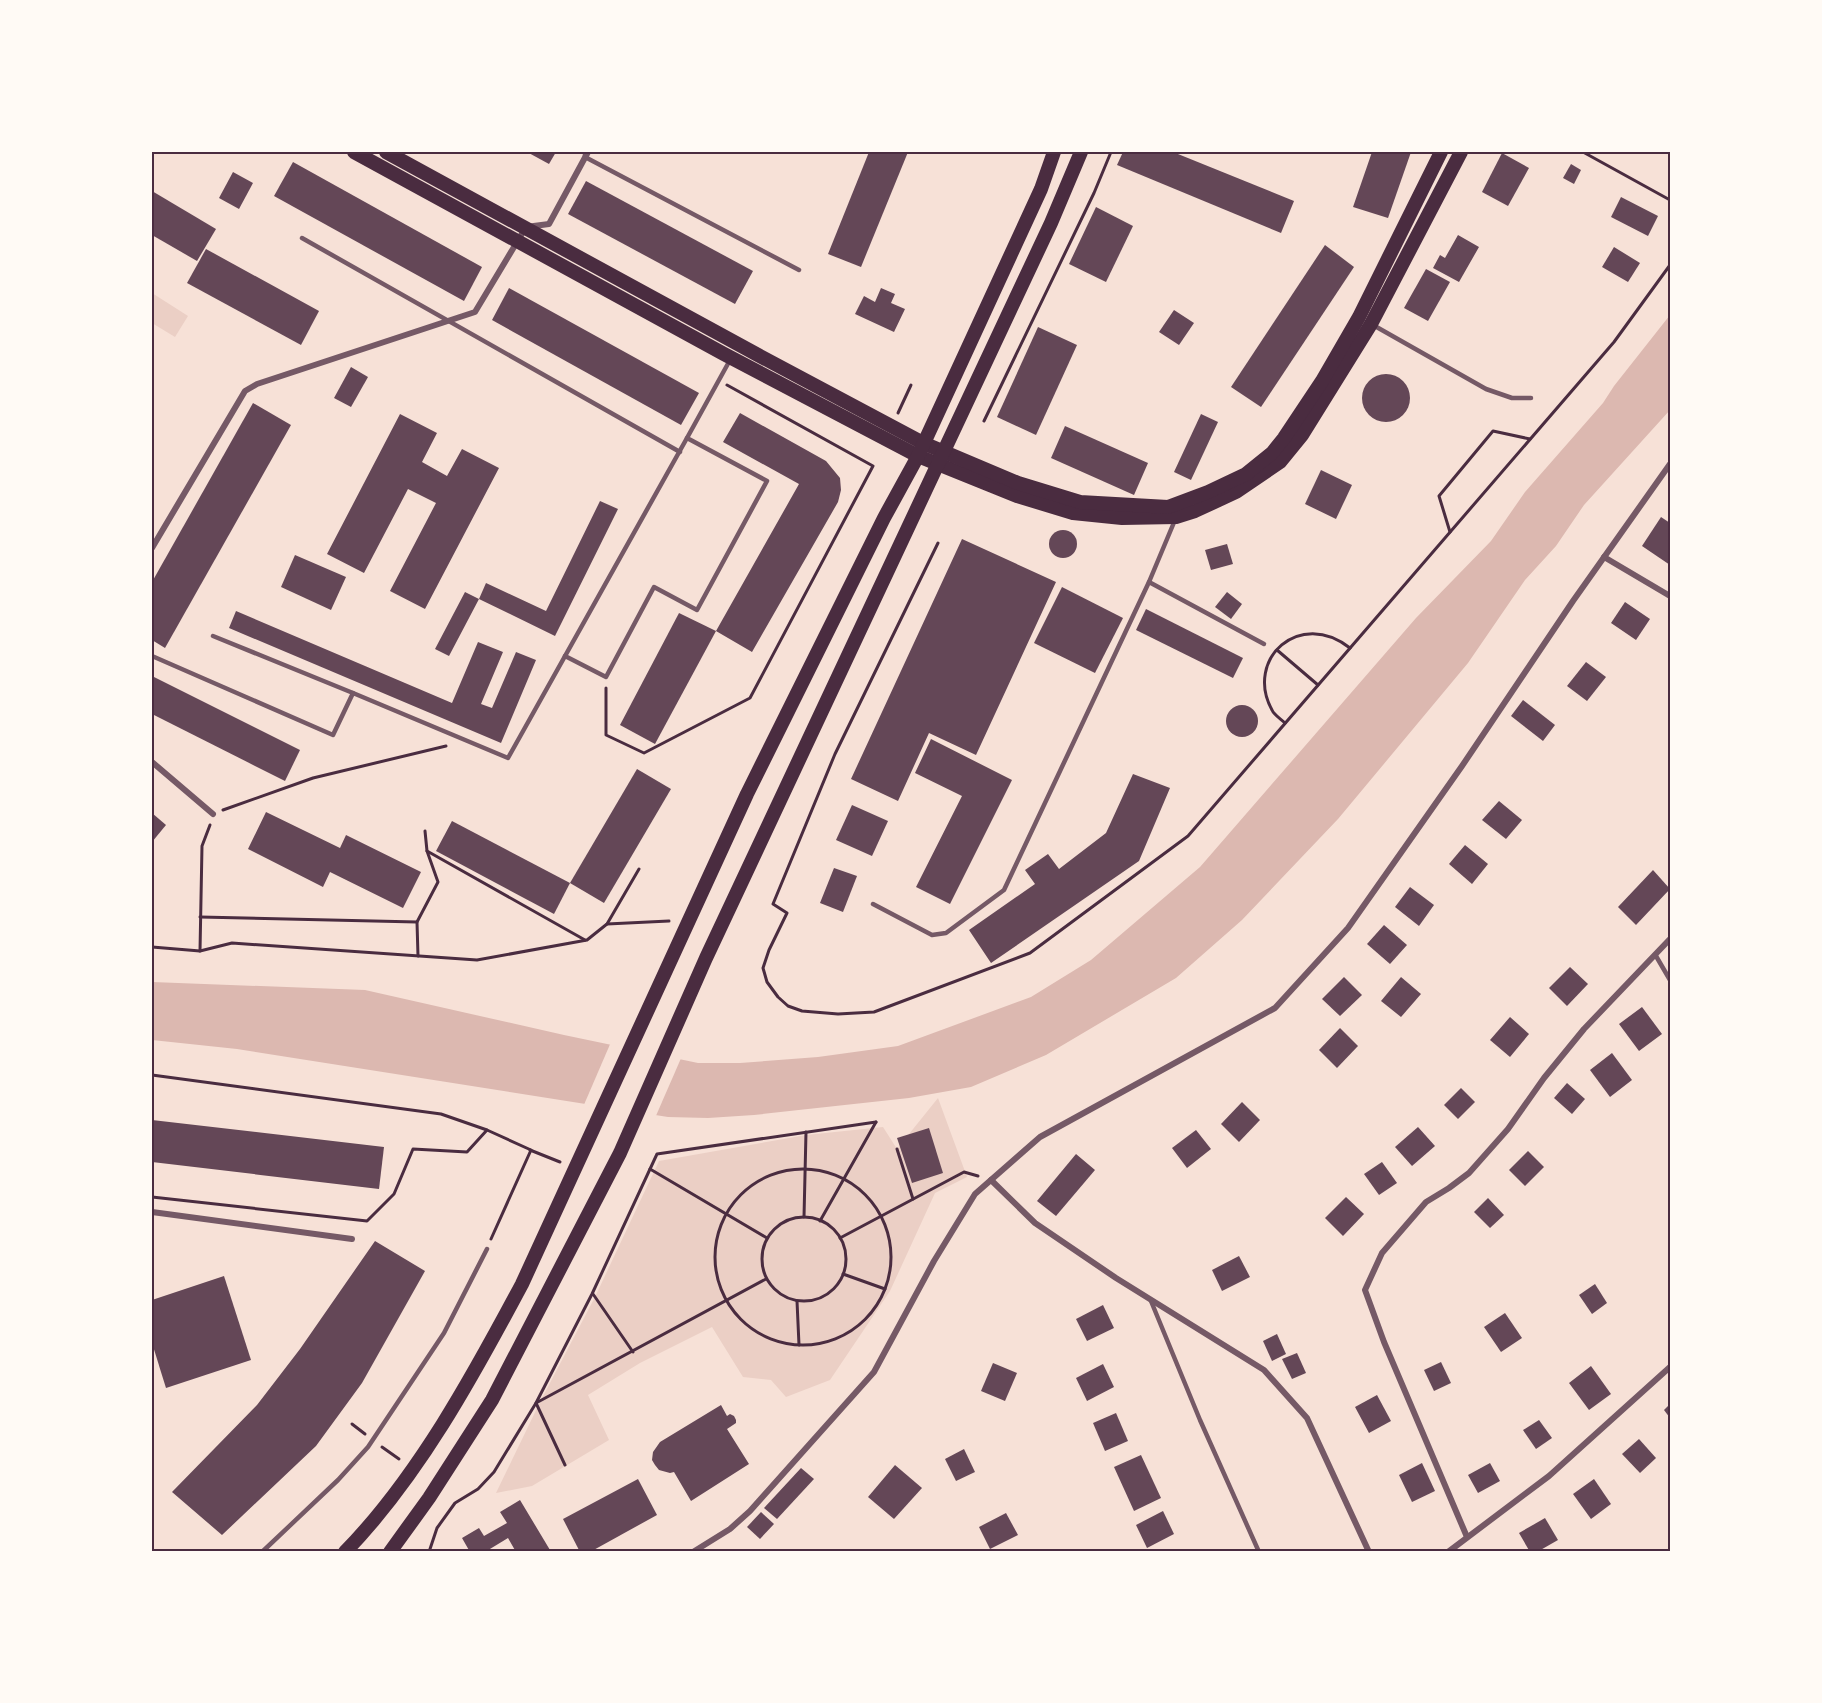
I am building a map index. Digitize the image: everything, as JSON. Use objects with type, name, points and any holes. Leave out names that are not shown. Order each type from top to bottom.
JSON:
[{"type":"main road","points":[[354,152],[517,242],[918,456],[1017,496],[1073,513],[1122,518],[1176,517],[1195,511],[1236,492],[1280,462],[1302,435],[1371,324],[1461,152]]},
{"type":"main road","points":[[386,152],[923,443],[1018,483],[1080,502],[1168,507],[1246,474],[1272,453],[1322,381],[1359,317],[1441,152]]},
{"type":"main road","points":[[345,1551],[366,1530],[424,1451],[483,1358],[522,1284],[674,949],[788,708],[918,456],[1041,189],[1054,152]]},
{"type":"main road","points":[[390,1551],[429,1498],[492,1400],[620,1153],[706,958],[1051,224],[1081,152]]},
{"type":"street","points":[[152,548],[245,391],[257,384],[476,312],[526,227],[549,224],[586,153]]},
{"type":"street","points":[[693,1551],[730,1529],[750,1510],[873,1372],[934,1261],[975,1194],[1040,1137],[1275,1008],[1348,928],[1462,766],[1604,557],[1671,464]]},
{"type":"street","points":[[1604,557],[1671,596]]},
{"type":"street","points":[[152,762],[213,814]]},
{"type":"street","points":[[1467,1537],[1384,1342],[1365,1290],[1382,1253],[1426,1202],[1469,1173],[1508,1129],[1544,1078],[1584,1029],[1671,939]]},
{"type":"street","points":[[991,1180],[1035,1223],[1150,1299],[1264,1370],[1307,1418],[1369,1551]]},
{"type":"street","points":[[152,1212],[352,1239]]},
{"type":"street","points":[[1448,1551],[1549,1476],[1671,1367]]},
{"type":"lane","points":[[586,153],[799,270]]},
{"type":"lane","points":[[302,238],[680,452]]},
{"type":"lane","points":[[1371,324],[1486,389],[1512,398],[1531,398]]},
{"type":"lane","points":[[213,636],[508,758],[731,357]]},
{"type":"lane","points":[[566,656],[606,678],[654,587],[697,610],[767,481],[687,438]]},
{"type":"lane","points":[[873,904],[932,935],[939,936],[1004,890],[1149,582],[1176,517]]},
{"type":"lane","points":[[1149,582],[1264,644]]},
{"type":"lane","points":[[152,656],[333,735],[353,693]]},
{"type":"lane","points":[[1656,956],[1671,980]]},
{"type":"lane","points":[[262,1551],[339,1480],[373,1440],[444,1333],[487,1249]]},
{"type":"lane","points":[[1150,1299],[1200,1420],[1259,1551]]},
{"type":"path","points":[[984,421],[1094,193],[1111,152]]},
{"type":"path","points":[[1583,152],[1671,200]]},
{"type":"path","points":[[938,543],[835,754],[773,904],[788,913],[769,950],[763,968],[767,982],[778,997],[788,1006],[802,1011],[838,1014],[874,1012],[1030,953],[1188,836],[1614,342],[1671,266]]},
{"type":"path","points":[[606,678],[606,735],[644,753],[750,698],[873,466],[718,381]]},
{"type":"path","points":[[896,418],[911,385]]},
{"type":"path","points":[[1450,532],[1439,496],[1493,431],[1530,439]]},
{"type":"path","points":[[1285,723],[1272,712],[1266,695],[1265,675],[1271,657],[1283,642],[1298,635],[1317,633],[1331,637],[1350,648]]},
{"type":"path","points":[[1277,650],[1318,685]]},
{"type":"path","points":[[200,951],[202,846],[213,814],[313,778],[468,741]]},
{"type":"path","points":[[418,956],[417,922],[438,882],[427,851],[425,831]]},
{"type":"path","points":[[427,851],[587,940]]},
{"type":"path","points":[[152,947],[200,951],[232,943],[477,960],[587,940],[607,924],[639,869]]},
{"type":"path","points":[[200,917],[417,922]]},
{"type":"path","points":[[607,924],[669,921]]},
{"type":"path","points":[[152,1075],[441,1114],[487,1130],[563,1164]]},
{"type":"path","points":[[429,1551],[437,1528],[455,1503],[478,1489],[494,1472],[536,1403],[592,1294],[657,1154],[876,1122],[820,1221]]},
{"type":"path","points":[[152,1197],[367,1221],[394,1194],[413,1149],[467,1152],[487,1130]]},
{"type":"path","points":[[804,1217],[806,1132]]},
{"type":"path","points":[[487,1249],[531,1150],[529,1149]]},
{"type":"path","points":[[897,1149],[914,1199]]},
{"type":"path","points":[[649,1169],[767,1238]]},
{"type":"path","points":[[806,1169],[826,1172],[845,1179],[866,1195],[882,1216],[890,1240],[891,1265],[885,1289],[871,1313],[851,1331],[826,1342],[798,1345],[770,1339],[745,1324],[727,1301],[717,1273],[716,1242],[726,1214],[741,1195],[760,1180],[782,1171],[806,1169]]},
{"type":"path","points":[[840,1238],[964,1172],[991,1180]]},
{"type":"path","points":[[804,1217],[820,1221],[831,1228],[840,1238],[845,1262],[843,1274],[836,1286],[825,1295],[811,1300],[797,1301],[784,1297],[766,1278],[762,1265],[763,1251],[767,1238],[774,1230],[783,1223],[804,1217]]},
{"type":"path","points":[[843,1274],[885,1289]]},
{"type":"path","points":[[536,1403],[766,1278]]},
{"type":"path","points":[[592,1294],[633,1352]]},
{"type":"path","points":[[797,1301],[798,1345]]},
{"type":"path","points":[[536,1403],[565,1466]]},
{"type":"path","points":[[373,1440],[399,1460]]},
{"type":"shaded area","points":[[152,293],[188,316],[175,337],[152,323]]},
{"type":"shaded area","points":[[1670,315],[1670,410],[1584,505],[1556,546],[1525,580],[1468,663],[1338,819],[1242,920],[1176,978],[1046,1055],[971,1087],[909,1098],[708,1118],[668,1117],[237,1049],[152,1040],[152,982],[365,990],[698,1063],[740,1063],[818,1057],[898,1046],[1031,997],[1091,960],[1200,867],[1416,618],[1491,541],[1525,492],[1603,403]]},
{"type":"shaded area","points":[[938,1098],[967,1177],[935,1193],[890,1291],[830,1380],[786,1397],[771,1380],[743,1377],[712,1327],[640,1363],[588,1395],[609,1440],[532,1486],[496,1493],[595,1297],[659,1161],[806,1135],[883,1127],[897,1149]]},
{"type":"pier","points":[[611,1042],[682,1056],[655,1118],[583,1107]]},
{"type":"building","points":[[527,152],[556,152],[549,164]]},
{"type":"building","points":[[869,152],[908,152],[861,267],[828,254]]},
{"type":"building","points":[[1123,152],[1173,152],[1294,201],[1281,233],[1117,165]]},
{"type":"building","points":[[1372,152],[1411,152],[1388,218],[1353,207]]},
{"type":"building","points":[[1502,153],[1529,168],[1508,206],[1482,192]]},
{"type":"building","points":[[293,162],[482,267],[464,301],[274,196]]},
{"type":"building","points":[[1571,164],[1581,170],[1574,184],[1563,178]]},
{"type":"building","points":[[233,172],[253,183],[239,209],[219,198]]},
{"type":"building","points":[[586,181],[753,271],[735,304],[568,214]]},
{"type":"building","points":[[152,191],[216,229],[197,261],[152,235]]},
{"type":"building","points":[[1621,197],[1658,216],[1648,236],[1611,217]]},
{"type":"building","points":[[1096,207],[1133,226],[1106,282],[1069,264]]},
{"type":"building","points":[[1458,235],[1479,247],[1459,282],[1433,268],[1440,255],[1445,258]]},
{"type":"building","points":[[1325,245],[1354,267],[1261,407],[1231,387]]},
{"type":"building","points":[[1614,247],[1640,263],[1628,282],[1602,267]]},
{"type":"building","points":[[206,249],[319,311],[301,345],[187,283]]},
{"type":"building","points":[[1426,269],[1450,282],[1428,321],[1404,308]]},
{"type":"building","points":[[509,288],[699,393],[681,425],[492,320]]},
{"type":"building","points":[[881,288],[895,294],[891,303],[905,309],[894,332],[855,314],[864,296],[875,302]]},
{"type":"building","points":[[1174,310],[1194,323],[1179,345],[1159,332]]},
{"type":"building","points":[[1038,327],[1077,345],[1036,435],[997,417]]},
{"type":"building","points":[[351,367],[368,377],[351,407],[334,398]]},
{"type":"building","points":[[1386,374],[1403,381],[1410,398],[1403,415],[1386,422],[1369,415],[1362,398],[1369,381]]},
{"type":"building","points":[[253,403],[291,425],[165,648],[152,640],[152,582]]},
{"type":"building","points":[[740,413],[826,461],[840,478],[841,490],[838,502],[752,652],[716,631],[799,484],[723,442]]},
{"type":"building","points":[[400,414],[437,433],[422,462],[447,476],[462,449],[499,468],[425,609],[390,591],[436,503],[408,489],[364,573],[327,554]]},
{"type":"building","points":[[1201,414],[1218,422],[1191,480],[1174,472]]},
{"type":"building","points":[[1065,426],[1148,463],[1134,495],[1051,458]]},
{"type":"building","points":[[1321,470],[1352,485],[1336,519],[1305,504]]},
{"type":"building","points":[[600,501],[618,509],[555,636],[479,599],[486,583],[546,611]]},
{"type":"building","points":[[1661,517],[1670,523],[1670,565],[1642,546]]},
{"type":"building","points":[[1063,530],[1073,534],[1077,544],[1073,554],[1063,558],[1053,554],[1049,544],[1053,534]]},
{"type":"building","points":[[962,539],[1056,582],[976,755],[929,733],[898,801],[851,779]]},
{"type":"building","points":[[1227,544],[1233,564],[1211,570],[1205,550]]},
{"type":"building","points":[[295,555],[346,577],[331,610],[281,587]]},
{"type":"building","points":[[1062,587],[1123,618],[1095,673],[1034,643]]},
{"type":"building","points":[[465,592],[479,599],[449,656],[435,649]]},
{"type":"building","points":[[1227,592],[1242,604],[1231,619],[1215,607]]},
{"type":"building","points":[[1625,602],[1650,619],[1636,640],[1611,623]]},
{"type":"building","points":[[1146,609],[1243,658],[1233,678],[1136,630]]},
{"type":"building","points":[[236,611],[452,703],[478,642],[503,652],[481,704],[492,708],[516,652],[536,660],[501,743],[229,628]]},
{"type":"building","points":[[679,613],[716,631],[655,744],[620,725]]},
{"type":"building","points":[[1586,662],[1606,677],[1587,701],[1567,686]]},
{"type":"building","points":[[152,676],[300,750],[285,781],[152,714]]},
{"type":"building","points":[[1523,700],[1555,725],[1543,741],[1511,716]]},
{"type":"building","points":[[1242,705],[1253,710],[1258,721],[1253,732],[1242,737],[1231,732],[1226,721],[1231,710]]},
{"type":"building","points":[[931,739],[1012,780],[950,904],[916,887],[962,796],[915,773]]},
{"type":"building","points":[[637,769],[671,789],[604,903],[570,883]]},
{"type":"building","points":[[1133,774],[1170,788],[1139,861],[991,963],[969,930],[1035,884],[1025,870],[1048,854],[1059,869],[1106,833]]},
{"type":"building","points":[[1499,801],[1522,820],[1506,839],[1482,820]]},
{"type":"building","points":[[852,805],[888,821],[872,856],[836,840]]},
{"type":"building","points":[[266,812],[340,848],[346,835],[421,872],[403,908],[330,872],[323,887],[248,849]]},
{"type":"building","points":[[152,813],[166,825],[152,842]]},
{"type":"building","points":[[452,821],[570,883],[554,914],[436,851]]},
{"type":"building","points":[[1465,845],[1488,864],[1472,884],[1449,864]]},
{"type":"building","points":[[834,868],[857,876],[843,912],[820,903]]},
{"type":"building","points":[[1653,870],[1670,889],[1636,925],[1618,907]]},
{"type":"building","points":[[1410,887],[1434,905],[1419,926],[1395,907]]},
{"type":"building","points":[[1384,925],[1407,945],[1390,964],[1367,944]]},
{"type":"building","points":[[1570,967],[1588,984],[1567,1006],[1549,988]]},
{"type":"building","points":[[1344,977],[1362,995],[1340,1016],[1322,999]]},
{"type":"building","points":[[1401,977],[1421,994],[1401,1017],[1381,1001]]},
{"type":"building","points":[[1642,1007],[1662,1034],[1639,1051],[1619,1024]]},
{"type":"building","points":[[1510,1017],[1529,1034],[1510,1057],[1490,1040]]},
{"type":"building","points":[[1340,1028],[1358,1046],[1337,1068],[1319,1050]]},
{"type":"building","points":[[1612,1053],[1632,1080],[1610,1097],[1590,1070]]},
{"type":"building","points":[[1567,1083],[1585,1099],[1572,1114],[1554,1098]]},
{"type":"building","points":[[1461,1088],[1475,1102],[1458,1119],[1444,1105]]},
{"type":"building","points":[[1242,1102],[1260,1120],[1239,1142],[1221,1124]]},
{"type":"building","points":[[152,1120],[384,1147],[379,1189],[152,1162]]},
{"type":"building","points":[[1418,1127],[1435,1146],[1412,1166],[1395,1147]]},
{"type":"building","points":[[929,1128],[943,1173],[912,1183],[897,1138]]},
{"type":"building","points":[[1196,1130],[1211,1149],[1187,1168],[1172,1148]]},
{"type":"building","points":[[1528,1151],[1544,1167],[1525,1186],[1509,1170]]},
{"type":"building","points":[[1076,1154],[1095,1170],[1056,1216],[1037,1201]]},
{"type":"building","points":[[1382,1162],[1397,1183],[1379,1195],[1364,1174]]},
{"type":"building","points":[[1346,1197],[1364,1214],[1343,1236],[1325,1218]]},
{"type":"building","points":[[1488,1198],[1504,1215],[1490,1228],[1474,1212]]},
{"type":"building","points":[[375,1241],[425,1271],[362,1383],[316,1446],[222,1535],[172,1492],[257,1405],[300,1349]]},
{"type":"building","points":[[1239,1256],[1250,1277],[1222,1291],[1212,1270]]},
{"type":"building","points":[[224,1276],[251,1360],[166,1388],[152,1343],[152,1300]]},
{"type":"building","points":[[1595,1284],[1607,1303],[1592,1314],[1579,1295]]},
{"type":"building","points":[[1103,1305],[1114,1328],[1087,1341],[1076,1319]]},
{"type":"building","points":[[1505,1313],[1522,1338],[1501,1352],[1484,1327]]},
{"type":"building","points":[[1277,1334],[1286,1354],[1272,1361],[1263,1341]]},
{"type":"building","points":[[1297,1353],[1306,1373],[1292,1379],[1282,1359]]},
{"type":"building","points":[[1441,1362],[1451,1383],[1434,1391],[1424,1370]]},
{"type":"building","points":[[993,1363],[1017,1373],[1005,1401],[981,1391]]},
{"type":"building","points":[[1103,1364],[1114,1387],[1087,1401],[1076,1378]]},
{"type":"building","points":[[1591,1366],[1611,1394],[1589,1410],[1569,1383]]},
{"type":"building","points":[[1377,1395],[1391,1421],[1369,1433],[1355,1407]]},
{"type":"building","points":[[1670,1404],[1670,1418],[1664,1410]]},
{"type":"building","points":[[721,1405],[727,1416],[730,1414],[736,1420],[736,1423],[727,1429],[749,1464],[691,1501],[674,1472],[659,1470],[655,1465],[652,1460],[653,1452],[660,1442]]},
{"type":"building","points":[[1116,1413],[1128,1441],[1105,1451],[1093,1423]]},
{"type":"building","points":[[1539,1420],[1552,1438],[1536,1449],[1523,1430]]},
{"type":"building","points":[[1639,1439],[1656,1458],[1640,1473],[1622,1454]]},
{"type":"building","points":[[964,1449],[975,1472],[956,1481],[945,1459]]},
{"type":"building","points":[[1141,1455],[1161,1498],[1134,1511],[1114,1467]]},
{"type":"building","points":[[1422,1463],[1435,1491],[1412,1502],[1399,1475]]},
{"type":"building","points":[[1490,1463],[1500,1481],[1478,1493],[1468,1475]]},
{"type":"building","points":[[895,1465],[922,1488],[894,1519],[868,1497]]},
{"type":"building","points":[[801,1468],[814,1479],[777,1519],[764,1508]]},
{"type":"building","points":[[638,1479],[657,1515],[590,1552],[580,1552],[563,1519]]},
{"type":"building","points":[[1594,1479],[1611,1504],[1591,1519],[1573,1494]]},
{"type":"building","points":[[520,1500],[550,1550],[516,1552],[508,1538],[485,1552],[470,1552],[462,1538],[479,1528],[484,1536],[507,1523],[500,1512]]},
{"type":"building","points":[[1163,1511],[1174,1534],[1147,1548],[1136,1525]]},
{"type":"building","points":[[761,1512],[774,1524],[760,1539],[747,1527]]},
{"type":"building","points":[[1006,1513],[1018,1535],[990,1549],[979,1527]]},
{"type":"building","points":[[1545,1518],[1558,1540],[1537,1552],[1530,1552],[1519,1533]]}]
